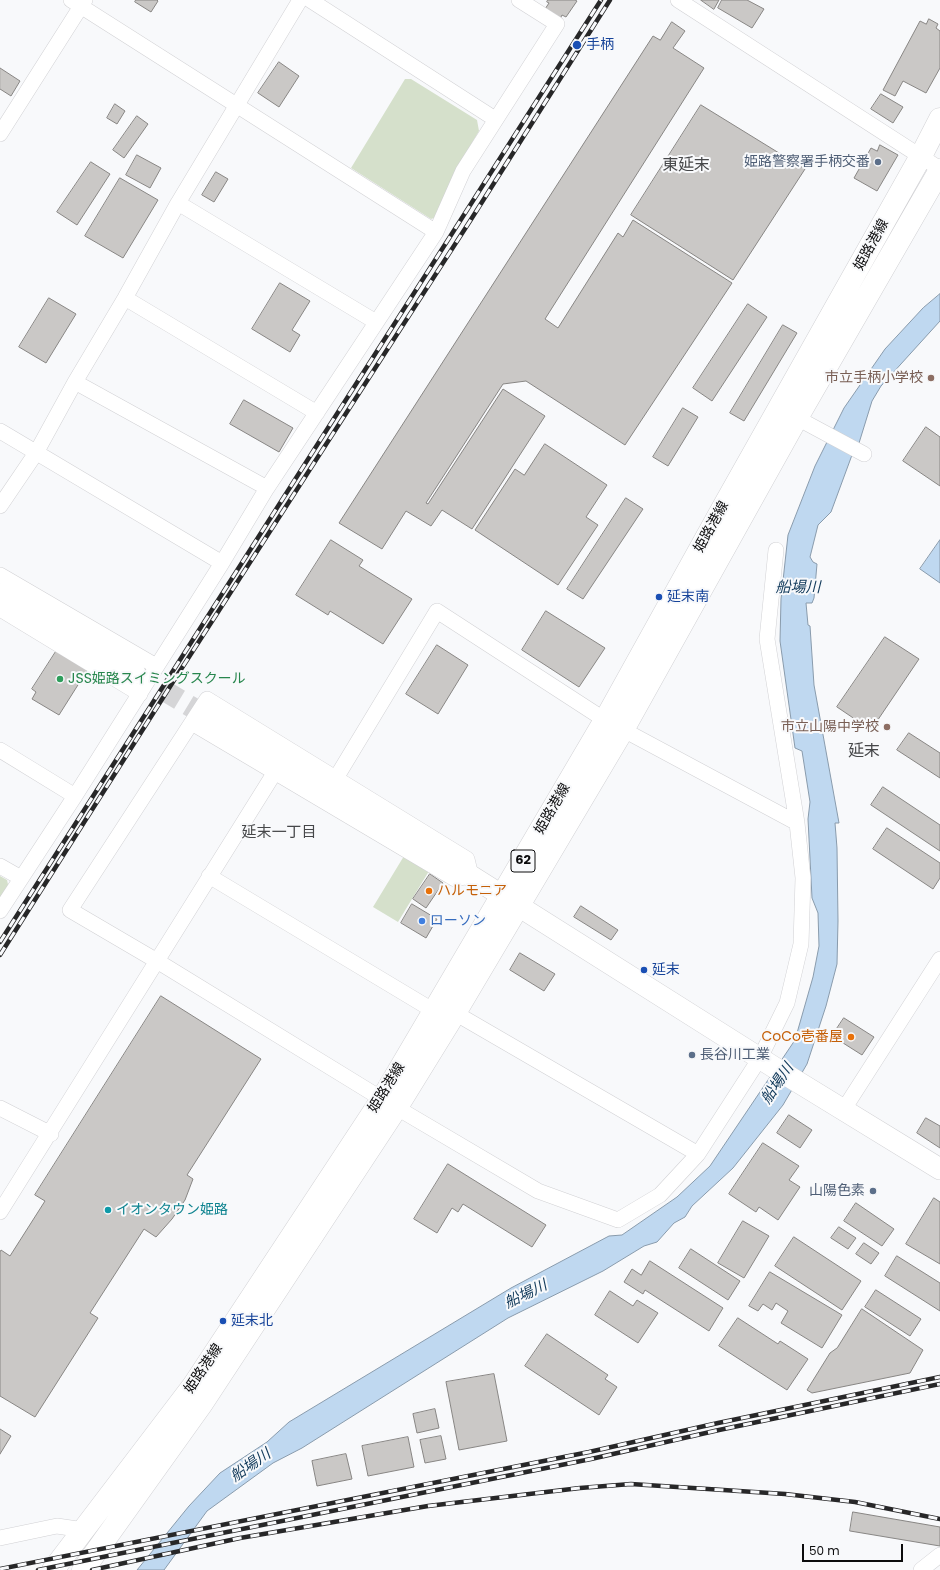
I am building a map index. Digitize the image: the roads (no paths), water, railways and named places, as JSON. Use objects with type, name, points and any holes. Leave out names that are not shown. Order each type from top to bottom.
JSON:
[{"type":"main road","name":"姫路港線","points":[[510,901],[605,720],[940,120]]},
{"type":"main road","name":"姫路港線","points":[[83,1570],[203,1402],[389,1103],[510,901],[623,730],[797,418],[940,170]]},
{"type":"main road","name":"姫路港線","points":[[54,1570],[193,1386],[389,1103]]},
{"type":"street","points":[[0,506],[36,453],[178,203],[300,0]]},
{"type":"street","points":[[310,0],[495,119]]},
{"type":"street","points":[[0,911],[140,694],[156,666],[316,413],[436,232],[463,171],[557,24],[538,5],[519,0]]},
{"type":"street","points":[[678,0],[921,156],[940,170]]},
{"type":"street","points":[[0,134],[79,2],[436,232]]},
{"type":"street","points":[[178,203],[376,322]]},
{"type":"street","points":[[125,298],[316,413]]},
{"type":"street","points":[[75,382],[268,488]]},
{"type":"street","points":[[797,418],[864,454]]},
{"type":"street","points":[[0,431],[222,563]]},
{"type":"street","points":[[202,713],[70,910],[157,961],[389,1103],[538,1191],[618,1220],[660,1195],[698,1154],[760,1058],[787,1003],[801,944],[803,878],[797,823],[767,639],[776,550]]},
{"type":"street","points":[[0,575],[156,666]]},
{"type":"street","points":[[0,594],[135,673]]},
{"type":"street","points":[[0,609],[140,694]]},
{"type":"street","points":[[336,778],[438,611],[605,720],[797,823]]},
{"type":"street","points":[[202,713],[275,772],[455,879],[472,876]]},
{"type":"street","points":[[202,713],[336,778],[467,859],[472,876]]},
{"type":"street","points":[[202,713],[472,876],[760,1058],[940,1169]]},
{"type":"street","points":[[0,750],[75,796]]},
{"type":"street","points":[[0,1212],[51,1134],[209,876],[275,772]]},
{"type":"street","points":[[0,866],[21,878]]},
{"type":"street","points":[[209,876],[444,1012],[698,1154]]},
{"type":"street","points":[[844,1109],[940,959]]},
{"type":"street","points":[[0,1108],[51,1134]]},
{"type":"street","points":[[0,1538],[57,1526],[84,1530]]},
{"type":"water","name":"船場川","points":[[940,294],[940,321],[881,386],[872,401],[855,456],[852,455],[831,512],[818,525],[810,557],[813,562],[817,564],[814,598],[812,603],[806,603],[808,625],[810,626],[814,685],[839,823],[835,823],[837,848],[837,964],[826,1006],[807,1064],[783,1105],[733,1168],[692,1206],[685,1217],[674,1223],[657,1242],[644,1246],[603,1271],[508,1318],[302,1448],[273,1463],[207,1511],[164,1570],[137,1570],[189,1506],[220,1473],[267,1442],[289,1422],[511,1288],[609,1236],[622,1235],[677,1197],[710,1166],[795,1040],[813,977],[819,946],[818,913],[812,898],[808,819],[810,802],[802,751],[795,748],[780,641],[781,599],[788,535],[815,466],[844,408],[885,349],[923,308]]},
{"type":"water","points":[[940,540],[940,583],[920,569]]},
{"type":"tunnel","points":[[135,673],[208,717]]},
{"type":"railway","points":[[0,942],[601,0]]},
{"type":"railway","points":[[0,955],[178,674],[470,221],[610,0]]},
{"type":"railway","points":[[0,1569],[589,1452],[718,1423],[940,1377]]},
{"type":"railway","points":[[38,1570],[591,1459],[719,1430],[940,1384]]},
{"type":"railway","points":[[92,1570],[240,1538],[428,1506],[580,1488],[631,1484],[785,1494],[855,1502],[940,1519]]},
{"type":"place","name":"手柄","points":[[577,45]]},
{"type":"place","name":"姫路警察署手柄交番","points":[[878,162]]},
{"type":"place","name":"市立手柄小学校","points":[[931,378]]},
{"type":"place","name":"延末南","points":[[659,597]]},
{"type":"place","name":"JSS姫路スイミングスクール","points":[[60,679]]},
{"type":"place","name":"市立山陽中学校","points":[[887,727]]},
{"type":"place","name":"ハルモニア","points":[[429,891]]},
{"type":"place","name":"ローソン","points":[[422,921]]},
{"type":"place","name":"延末","points":[[644,970]]},
{"type":"place","name":"CoCo壱番屋","points":[[851,1037]]},
{"type":"place","name":"長谷川工業","points":[[692,1055]]},
{"type":"place","name":"山陽色素","points":[[873,1191]]},
{"type":"place","name":"イオンタウン姫路","points":[[108,1210]]},
{"type":"place","name":"延末北","points":[[223,1321]]},
{"type":"district","name":"東延末","points":[[686,166]]},
{"type":"district","name":"延末","points":[[864,752]]},
{"type":"district","name":"延末一丁目","points":[[279,833]]}]
